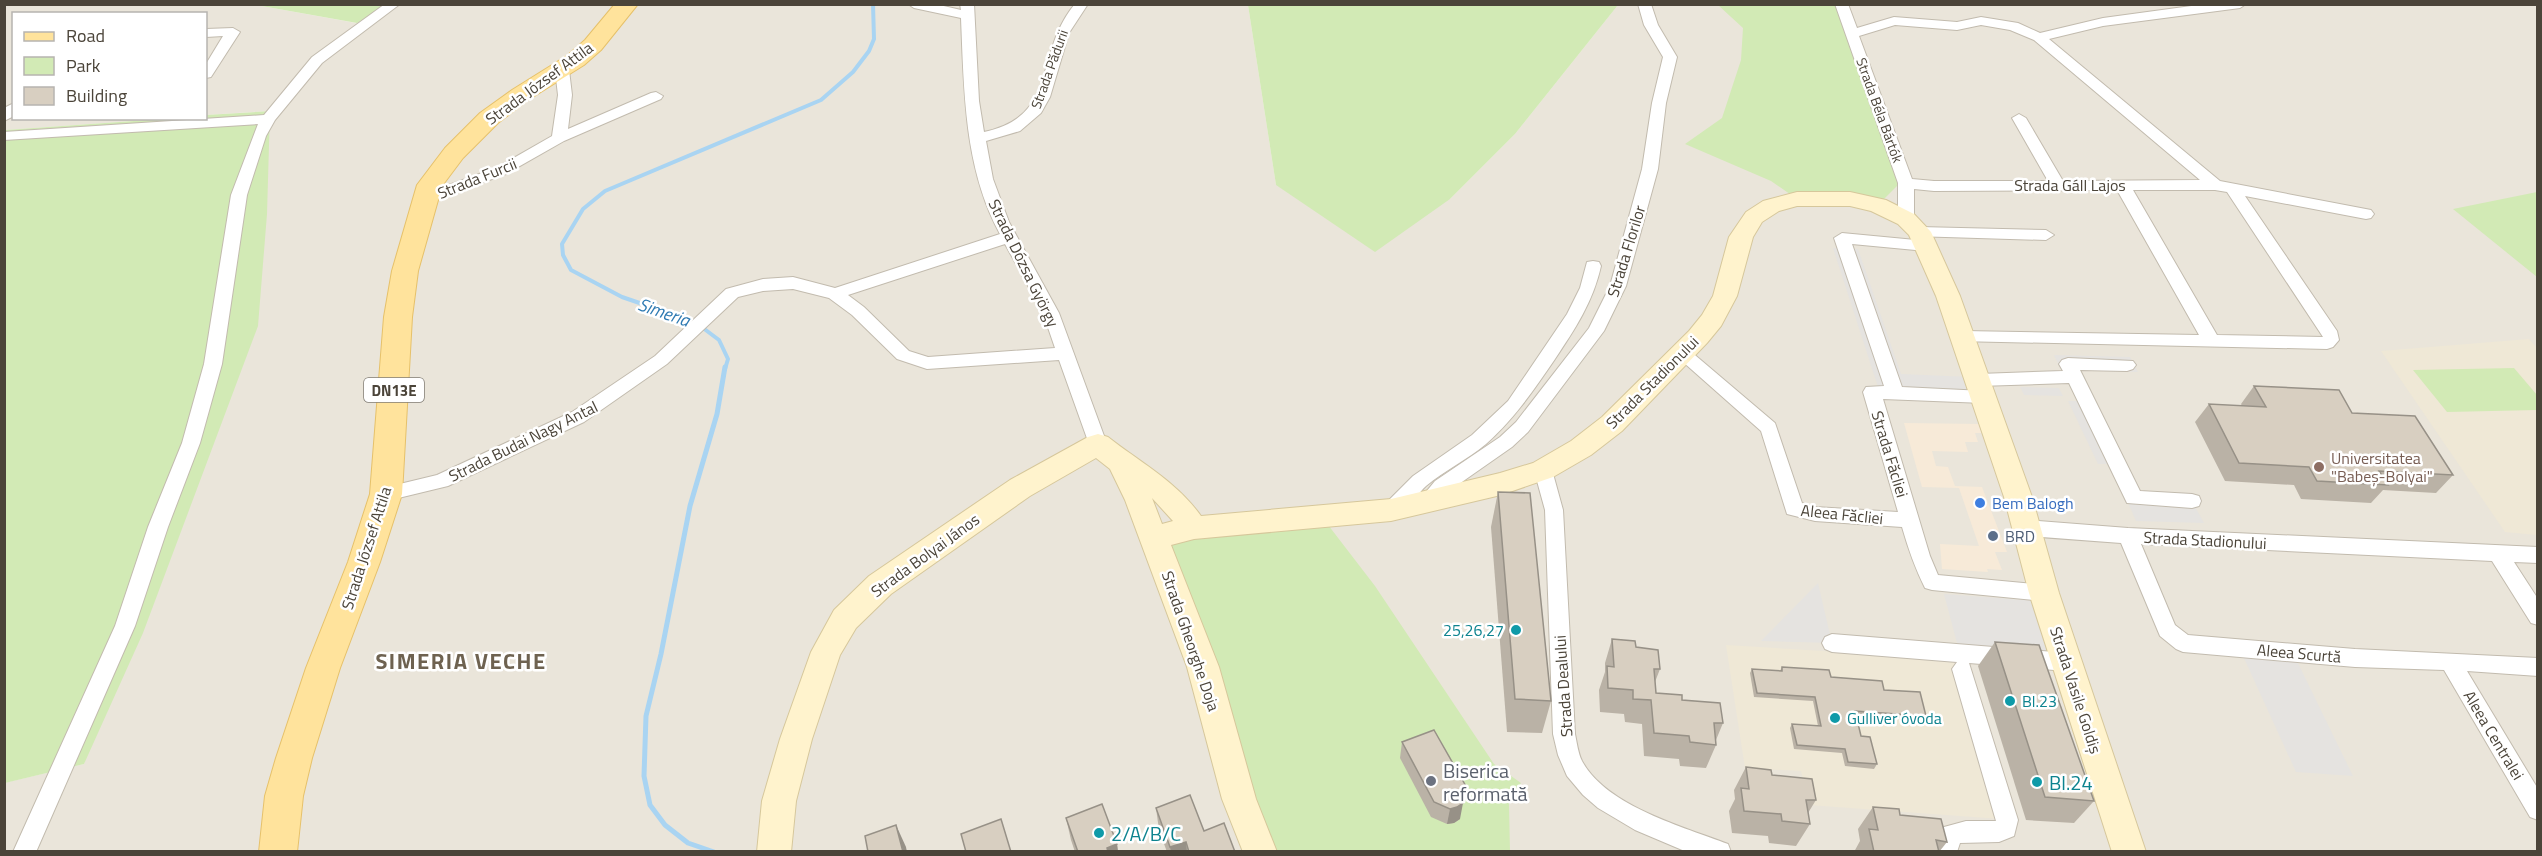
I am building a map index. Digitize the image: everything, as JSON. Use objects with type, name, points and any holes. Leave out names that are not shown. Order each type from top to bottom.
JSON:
[{"type":"main road","name":"Strada József Attila","points":[[278,852],[284,796],[294,758],[323,668],[364,562],[386,494],[398,316],[405,271],[430,185],[439,170],[489,118],[520,95],[562,70],[593,45],[627,4]]},
{"type":"street","points":[[24,852],[125,626],[158,527],[191,443],[213,364],[239,195],[258,136],[268,119],[317,60],[394,4]]},
{"type":"street","points":[[914,4],[967,10]]},
{"type":"street","name":"Strada Pădurii","points":[[978,138],[1019,126],[1034,113],[1050,73],[1059,37],[1070,15],[1082,4]]},
{"type":"street","name":"Strada Florilor","points":[[1426,503],[1455,476],[1506,442],[1533,415],[1596,331],[1618,286],[1650,169],[1659,102],[1670,57],[1652,25],[1644,4]]},
{"type":"street","name":"Strada Béla Bártók","points":[[1841,4],[1906,183],[1917,232]]},
{"type":"street","points":[[2039,37],[2103,22],[2240,4]]},
{"type":"street","name":"Strada Dózsa György","points":[[967,10],[972,101],[985,179],[1009,237],[1051,313],[1098,444]]},
{"type":"street","points":[[1852,34],[1894,21],[1957,26],[1981,21],[2013,26],[2039,37],[2215,185]]},
{"type":"street","points":[[207,33],[232,32],[207,72]]},
{"type":"street","points":[[559,138],[564,94],[562,70]]},
{"type":"street","name":"Strada Furcii","points":[[426,198],[501,171],[559,138],[656,96]]},
{"type":"street","points":[[2019,117],[2058,185]]},
{"type":"street","points":[[4,136],[172,122],[268,119]]},
{"type":"street","points":[[54,133],[64,120]]},
{"type":"street","name":"Strada Gáll Lajos","points":[[1906,183],[1934,186],[2215,185],[2366,214]]},
{"type":"street","points":[[2122,185],[2212,342]]},
{"type":"street","points":[[1962,337],[2327,343],[2331,340],[2331,335],[2233,189]]},
{"type":"street","name":"Strada Stadionului","points":[[1154,537],[1194,528],[1390,510],[1501,484],[1542,470],[1581,448],[1612,424],[1683,354],[1712,320],[1721,304],[1729,284],[1741,237],[1754,217],[1763,211],[1780,202],[1797,199],[1850,199],[1878,205],[1917,232]]},
{"type":"street","points":[[1917,232],[1962,337],[2027,528]]},
{"type":"street","points":[[1895,392],[1842,238],[1917,232],[2046,235]]},
{"type":"street","points":[[835,294],[1009,237]]},
{"type":"street","name":"Strada Florilor","points":[[1390,510],[1420,481],[1497,424],[1514,406],[1575,316],[1588,288],[1593,266]]},
{"type":"street","name":"Strada Budai Nagy Antal","points":[[386,494],[441,481],[578,417],[661,360],[732,293],[745,288],[793,283],[835,294],[858,310],[892,346],[913,360],[943,363],[1066,353]]},
{"type":"street","name":"Aleea Făcliei","points":[[1683,354],[1769,428],[1794,509],[1815,514],[1910,520]]},
{"type":"street","points":[[2127,365],[2068,364],[2134,498],[2192,501]]},
{"type":"street","points":[[1981,389],[2075,377]]},
{"type":"street","name":"Strada Făcliei","points":[[1910,520],[1872,392],[1981,389]]},
{"type":"street","name":"Strada Gheorghe Doja","points":[[1098,444],[1121,462],[1154,537],[1203,667],[1239,799],[1260,852]]},
{"type":"street","name":"Strada Bolyai János","points":[[775,846],[779,801],[796,739],[826,652],[845,619],[880,585],[1020,488],[1098,444]]},
{"type":"street","points":[[1121,462],[1145,475],[1166,492],[1194,528]]},
{"type":"street","name":"Strada Dealului","points":[[1542,470],[1554,510],[1564,734],[1569,756],[1578,774],[1616,807],[1650,826],[1720,852]]},
{"type":"street","points":[[1910,520],[1920,556],[1932,582],[2044,592]]},
{"type":"street","name":"Strada Stadionului","points":[[2027,528],[2128,536],[2538,555]]},
{"type":"street","name":"Strada Vasile Goldiș","points":[[2027,528],[2044,592],[2129,852]]},
{"type":"street","name":"Aleea Scurtă","points":[[2128,536],[2167,630],[2183,643],[2355,658],[2538,667]]},
{"type":"street","points":[[2498,553],[2538,616]]},
{"type":"street","points":[[1832,643],[2067,662]]},
{"type":"street","name":"Aleea Centralei","points":[[2450,661],[2538,810]]},
{"type":"street","points":[[1946,852],[1946,846],[1952,835],[1965,830],[1998,832],[2006,829],[2007,820],[1962,669]]},
{"type":"shaded area","points":[[389,4],[1248,5],[1276,185],[1450,199],[1515,134],[1618,5],[2537,5],[2537,851],[5,852],[4,783],[84,764],[269,111],[207,115],[207,12],[12,12],[12,120],[148,120],[5,130],[5,5],[256,5],[356,23]]},
{"type":"shaded area","points":[[1833,248],[1858,249],[1901,374],[1971,377],[1977,391],[1878,387]]},
{"type":"shaded area","points":[[2529,339],[2537,348],[2537,535],[2505,532],[2381,351]]},
{"type":"shaded area","points":[[2054,355],[2130,357],[2138,372],[2061,370]]},
{"type":"shaded area","points":[[2020,387],[2059,388],[2063,396],[2024,395]]},
{"type":"shaded area","points":[[2068,401],[2082,401],[2112,464],[2098,464]]},
{"type":"shaded area","points":[[1904,423],[1980,424],[1982,433],[1975,433],[1978,442],[1965,442],[1968,452],[1932,451],[1936,466],[1948,467],[1955,486],[1982,487],[2007,552],[1995,552],[2002,570],[1987,569],[1988,572],[1942,569],[1940,544],[1979,546],[1959,488],[1922,487]]},
{"type":"shaded area","points":[[2126,498],[2192,501],[2204,523],[2136,521]]},
{"type":"shaded area","points":[[1818,583],[1832,643],[1761,641]]},
{"type":"shaded area","points":[[1944,594],[2049,602],[2066,656],[1958,647]]},
{"type":"shaded area","points":[[1726,645],[1953,659],[2001,819],[1809,805],[1801,771],[1745,768]]},
{"type":"shaded area","points":[[2243,656],[2296,659],[2353,776],[2296,772]]},
{"type":"green space","points":[[1248,4],[1618,5],[1515,134],[1450,199],[1375,252],[1276,185]]},
{"type":"green space","points":[[256,5],[389,5],[357,23]]},
{"type":"green space","points":[[1718,5],[1836,5],[1899,184],[1878,205],[1797,199],[1771,181],[1685,144],[1722,118],[1741,60],[1743,28]]},
{"type":"green space","points":[[270,111],[267,214],[258,326],[143,633],[84,764],[5,783],[5,130],[148,120],[207,120],[207,115]]},
{"type":"green space","points":[[2537,192],[2537,277],[2453,209]]},
{"type":"green space","points":[[2514,368],[2537,395],[2537,410],[2447,412],[2413,370]]},
{"type":"green space","points":[[1322,517],[1375,586],[1494,764],[1521,783],[1509,804],[1510,851],[1260,851],[1154,537]]},
{"type":"building","points":[[2254,386],[2339,390],[2352,413],[2415,416],[2453,475],[2379,471],[2388,485],[2317,481],[2309,467],[2239,463],[2209,404],[2266,407]]},
{"type":"building","points":[[1498,492],[1530,493],[1551,701],[1515,699]]},
{"type":"building","points":[[1612,639],[1635,641],[1636,647],[1658,650],[1660,669],[1654,669],[1656,693],[1682,695],[1682,700],[1720,703],[1723,723],[1714,723],[1716,745],[1690,742],[1689,736],[1654,733],[1651,700],[1633,699],[1633,690],[1608,688],[1607,666],[1614,667]]},
{"type":"building","points":[[1995,642],[2039,645],[2094,801],[2045,797]]},
{"type":"building","name":"Gulliver óvoda","points":[[1782,667],[1829,670],[1831,677],[1882,681],[1884,690],[1920,692],[1926,716],[1855,711],[1861,736],[1870,737],[1877,764],[1848,762],[1845,749],[1797,745],[1792,724],[1821,726],[1815,697],[1757,693],[1752,669],[1782,671]]},
{"type":"building","points":[[1434,730],[1467,788],[1463,803],[1450,809],[1434,802],[1402,742]]},
{"type":"building","points":[[1746,767],[1771,770],[1772,775],[1812,779],[1816,800],[1806,800],[1810,824],[1782,821],[1781,814],[1744,811],[1741,788],[1749,789]]},
{"type":"building","points":[[1190,795],[1204,831],[1224,823],[1235,852],[1189,852],[1186,842],[1170,847],[1156,808]]},
{"type":"building","points":[[1102,804],[1117,844],[1107,848],[1108,852],[1078,852],[1066,818]]},
{"type":"building","points":[[1873,807],[1899,809],[1900,815],[1941,819],[1947,842],[1936,840],[1939,852],[1874,852],[1869,829],[1878,830]]},
{"type":"building","points":[[1001,819],[1011,852],[966,852],[961,834]]},
{"type":"building","points":[[896,825],[903,852],[868,852],[865,836]]},
{"type":"waterway","name":"Simeria","points":[[725,369],[728,359],[719,340],[695,322],[622,297],[571,270],[563,255],[562,244],[583,209],[605,191],[821,100],[853,72],[869,51],[874,39],[873,4]]},
{"type":"waterway","name":"Simeria","points":[[714,852],[688,843],[665,825],[650,805],[644,776],[646,716],[661,654],[690,506],[717,414],[725,367]]},
{"type":"place","name":"Universitatea \"Babeș-Bolyai\"","points":[[2319,467]]},
{"type":"place","name":"Bem Balogh","points":[[1980,503]]},
{"type":"place","name":"BRD","points":[[1993,536]]},
{"type":"place","name":"25,26,27","points":[[1516,630]]},
{"type":"place","name":"Bl.23","points":[[2010,701]]},
{"type":"place","name":"Gulliver óvoda","points":[[1835,718]]},
{"type":"place","name":"Biserica reformată","points":[[1431,781]]},
{"type":"place","name":"Bl.24","points":[[2037,782]]},
{"type":"place","name":"2/A/B/C","points":[[1099,833]]},
{"type":"district","name":"SIMERIA VECHE","points":[[461,661]]}]
